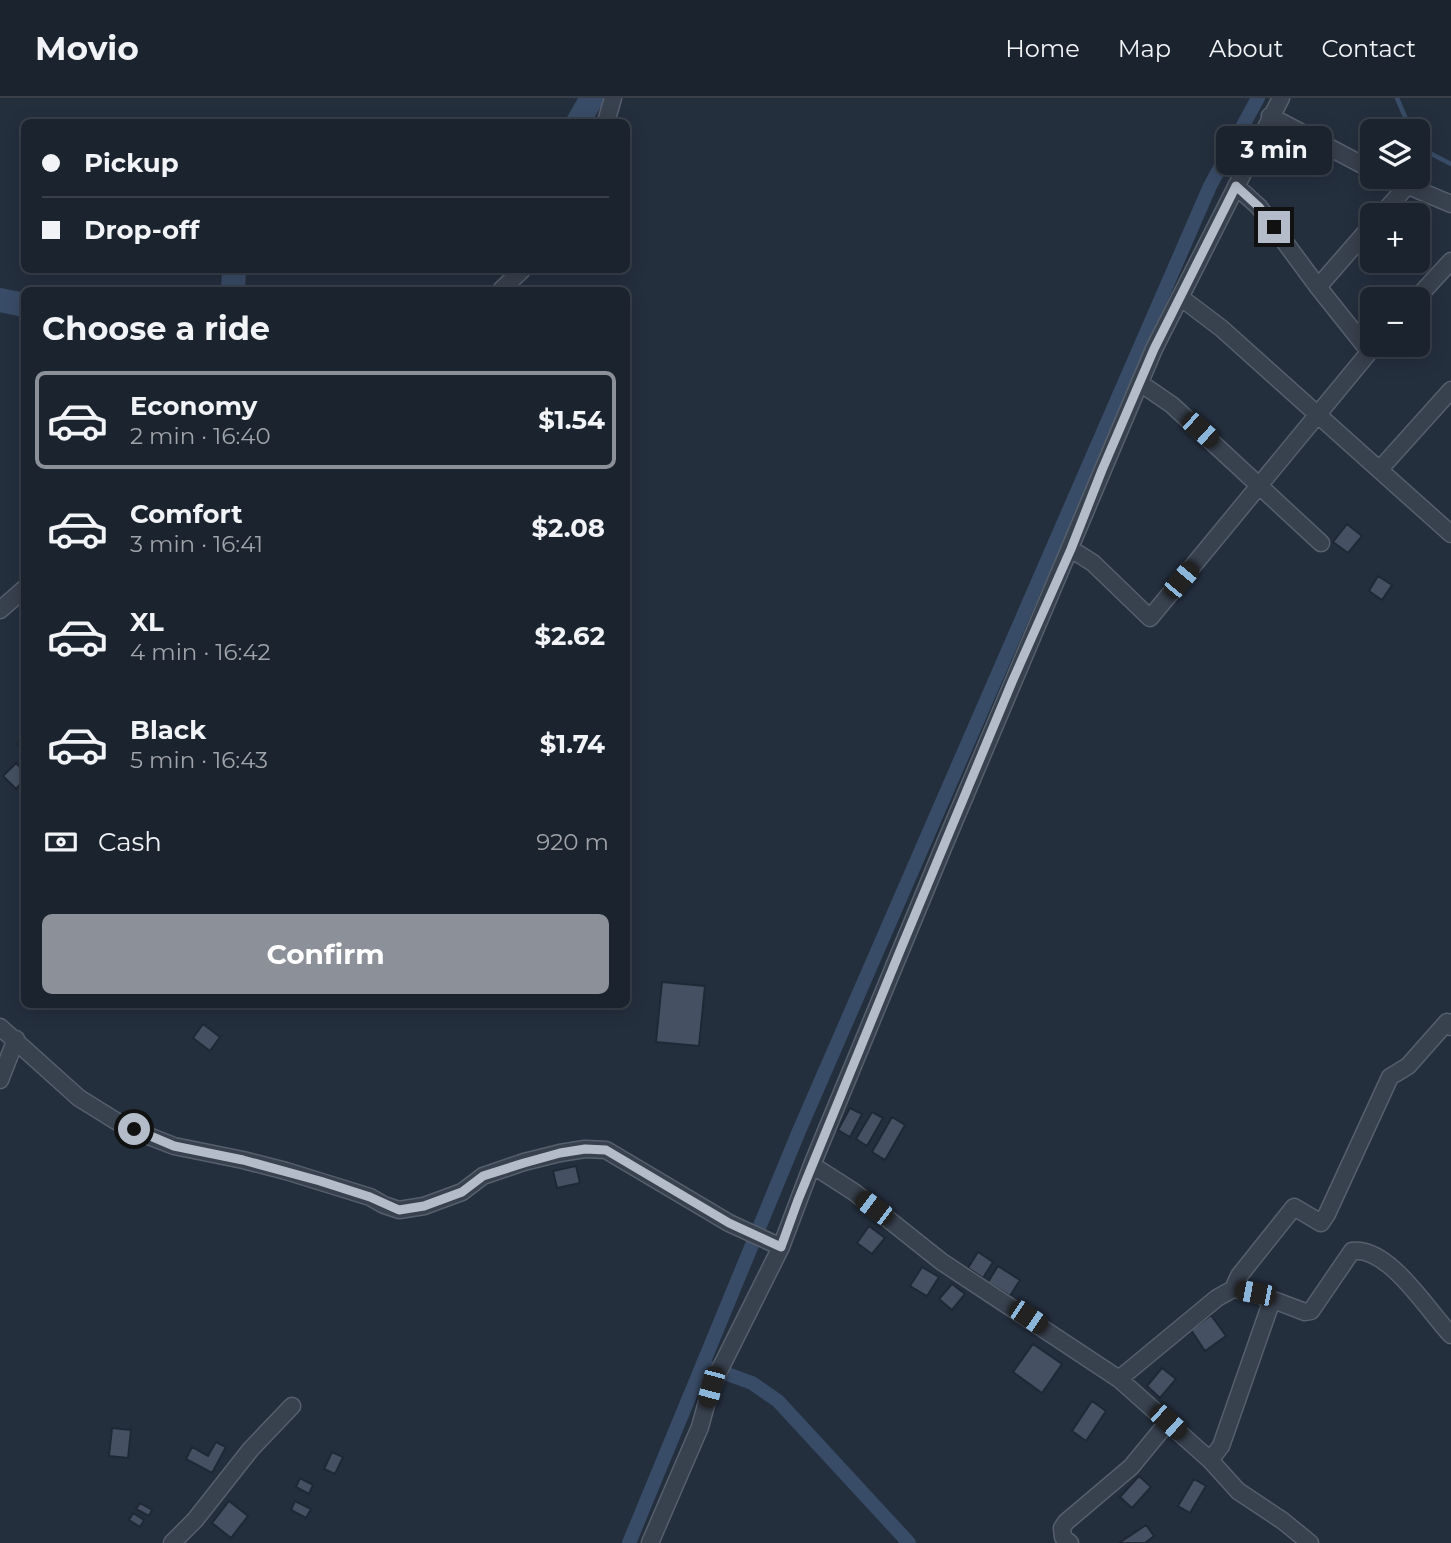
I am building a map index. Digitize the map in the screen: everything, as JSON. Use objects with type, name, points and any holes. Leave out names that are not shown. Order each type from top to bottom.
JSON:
[{"type":"street","points":[[607,119],[613,98]]},
{"type":"street","points":[[650,1543],[700,1427],[711,1387],[751,1310],[1012,682],[1140,383],[1180,297],[1281,98]]},
{"type":"street","points":[[1270,117],[1360,164]]},
{"type":"street","points":[[1236,186],[1259,207],[1318,287],[1360,334]]},
{"type":"street","points":[[1392,203],[1404,189]]},
{"type":"street","points":[[1414,189],[1451,204]]},
{"type":"street","points":[[1318,287],[1360,239]]},
{"type":"street","points":[[1427,287],[1451,261]]},
{"type":"street","points":[[504,287],[519,273]]},
{"type":"street","points":[[1180,297],[1221,328],[1380,469],[1447,524]]},
{"type":"street","points":[[1071,549],[1093,563],[1150,618],[1365,357]]},
{"type":"street","points":[[1140,383],[1172,405],[1321,543]]},
{"type":"street","points":[[1380,469],[1451,390]]},
{"type":"street","points":[[0,610],[21,592]]},
{"type":"street","points":[[1119,1379],[1217,1298],[1233,1289],[1239,1276],[1294,1207],[1321,1223],[1390,1077],[1408,1066],[1449,1022]]},
{"type":"street","points":[[0,1027],[79,1098],[116,1121],[174,1146],[286,1171],[370,1197],[399,1210],[424,1206],[462,1192],[483,1176],[524,1163],[585,1149],[606,1150],[729,1223],[777,1245]]},
{"type":"street","points":[[0,1080],[16,1040]]},
{"type":"street","points":[[812,1165],[874,1208],[942,1262],[1119,1379],[1210,1460],[1238,1491],[1310,1543]]},
{"type":"street","points":[[1233,1289],[1255,1293],[1305,1312],[1311,1311],[1342,1262],[1352,1251],[1361,1250],[1380,1259],[1400,1276],[1451,1335]]},
{"type":"street","points":[[1210,1460],[1221,1446],[1272,1300]]},
{"type":"street","points":[[172,1543],[195,1520],[251,1448],[292,1406]]},
{"type":"street","points":[[1070,1543],[1063,1537],[1062,1528],[1066,1522],[1131,1467],[1168,1422]]},
{"type":"building","points":[[1347,524],[1362,536],[1348,553],[1333,542]]},
{"type":"building","points":[[1378,576],[1392,585],[1382,600],[1369,591]]},
{"type":"building","points":[[16,763],[21,768],[21,783],[16,789],[3,776]]},
{"type":"building","points":[[662,982],[705,986],[699,1046],[656,1042]]},
{"type":"building","points":[[203,1024],[220,1037],[210,1051],[193,1038]]},
{"type":"building","points":[[850,1108],[862,1114],[850,1137],[838,1130]]},
{"type":"building","points":[[872,1112],[883,1118],[867,1146],[856,1139]]},
{"type":"building","points":[[892,1117],[905,1125],[885,1160],[872,1152]]},
{"type":"building","points":[[576,1166],[580,1183],[557,1188],[553,1171]]},
{"type":"building","points":[[869,1226],[885,1238],[872,1254],[857,1243]]},
{"type":"building","points":[[978,1252],[993,1262],[983,1278],[968,1268]]},
{"type":"building","points":[[998,1266],[1020,1280],[1010,1296],[988,1282]]},
{"type":"building","points":[[922,1267],[939,1277],[927,1296],[910,1286]]},
{"type":"building","points":[[952,1284],[965,1294],[952,1310],[939,1299]]},
{"type":"building","points":[[1211,1315],[1226,1336],[1205,1351],[1191,1330]]},
{"type":"building","points":[[1033,1344],[1062,1364],[1042,1393],[1013,1372]]},
{"type":"building","points":[[1162,1368],[1176,1379],[1160,1398],[1147,1386]]},
{"type":"building","points":[[1092,1401],[1106,1411],[1086,1441],[1072,1431]]},
{"type":"building","points":[[112,1428],[131,1430],[128,1458],[109,1456]]},
{"type":"building","points":[[216,1442],[226,1447],[212,1473],[186,1459],[192,1447],[208,1456]]},
{"type":"building","points":[[332,1452],[343,1457],[335,1474],[324,1469]]},
{"type":"building","points":[[1139,1476],[1151,1487],[1132,1508],[1120,1497]]},
{"type":"building","points":[[300,1478],[313,1485],[309,1494],[296,1487]]},
{"type":"building","points":[[1194,1479],[1206,1486],[1190,1513],[1178,1506]]},
{"type":"building","points":[[229,1501],[248,1516],[231,1538],[212,1523]]},
{"type":"building","points":[[295,1501],[311,1509],[306,1518],[291,1510]]},
{"type":"building","points":[[140,1503],[152,1510],[149,1516],[136,1509]]},
{"type":"building","points":[[133,1513],[144,1520],[140,1527],[129,1520]]},
{"type":"building","points":[[1146,1525],[1154,1536],[1145,1543],[1119,1543]]},
{"type":"waterway","points":[[580,119],[592,98]]},
{"type":"waterway","points":[[629,1543],[799,1131],[1210,186],[1258,98]]},
{"type":"waterway","points":[[1397,98],[1406,119]]},
{"type":"waterway","points":[[1430,153],[1451,164]]},
{"type":"waterway","points":[[233,287],[234,273]]},
{"type":"waterway","points":[[0,300],[21,304]]},
{"type":"waterway","points":[[708,1367],[752,1383],[778,1401],[909,1543]]},
{"type":"route","points":[[134,1129],[174,1146],[243,1160],[320,1181],[370,1197],[399,1210],[424,1206],[462,1192],[483,1176],[524,1163],[585,1149],[606,1150],[729,1223],[781,1247],[902,946],[1012,682],[1088,509],[1102,470],[1154,349],[1236,186],[1259,207],[1274,227]]}]
